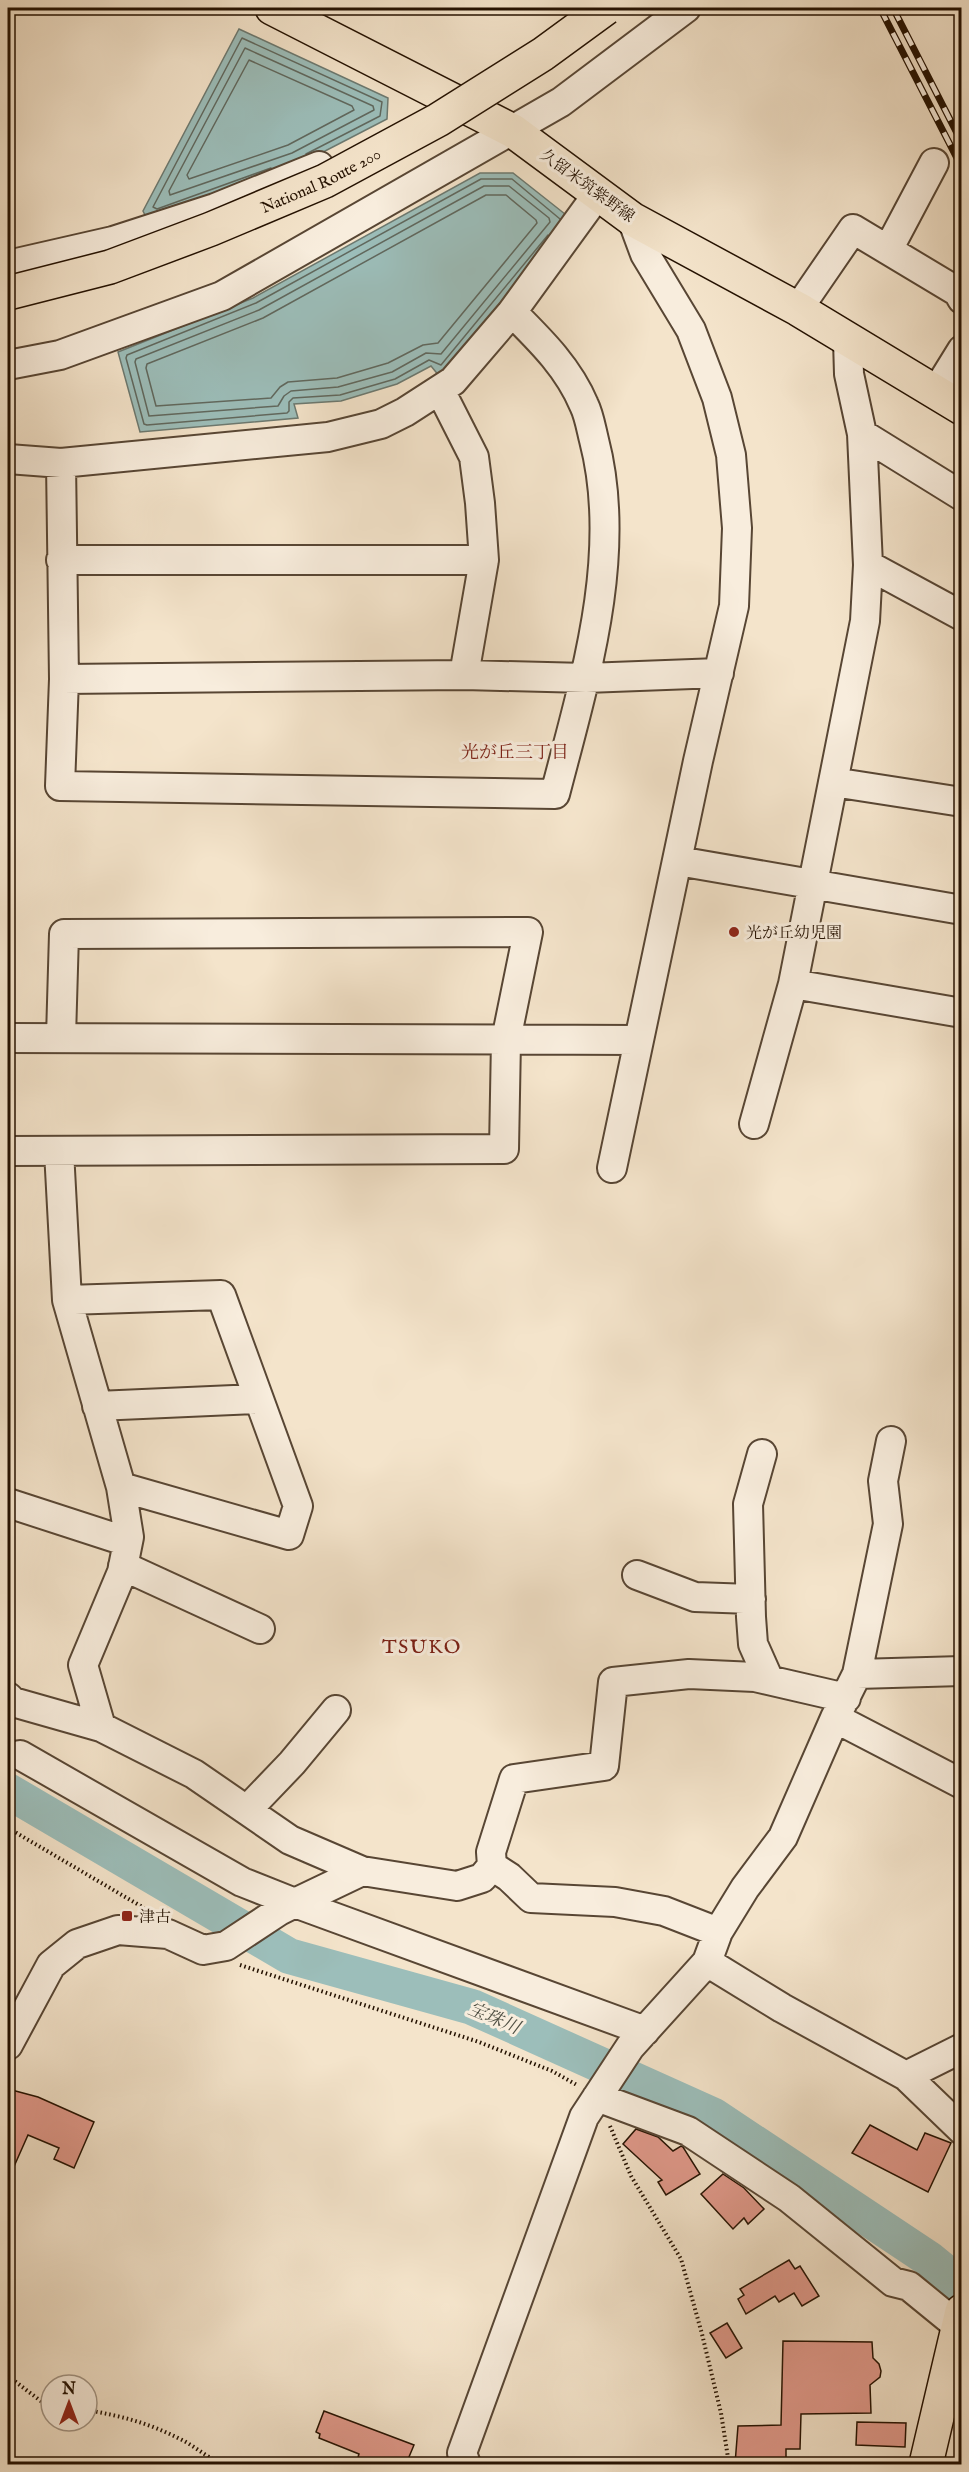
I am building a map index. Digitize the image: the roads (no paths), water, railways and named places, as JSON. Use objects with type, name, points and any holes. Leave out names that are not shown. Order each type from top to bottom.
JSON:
[{"type":"main road","name":"久留米筑紫野線","points":[[272,8],[513,131],[632,219],[798,309],[949,400]]},
{"type":"main road","name":"National Route 200","points":[[8,293],[110,267],[211,229],[325,181],[438,120],[543,54],[606,8]]},
{"type":"main road","points":[[926,2464],[960,2317]]},
{"type":"street","points":[[8,365],[60,355],[222,296],[561,102],[686,8]]},
{"type":"street","points":[[8,265],[113,241],[215,208],[320,166],[448,97]]},
{"type":"street","points":[[889,249],[934,163]]},
{"type":"street","points":[[8,459],[61,463],[328,437],[381,424],[405,412],[453,381],[512,312],[597,195]]},
{"type":"street","points":[[612,1168],[734,606],[737,528],[731,455],[717,398],[691,330],[645,254],[632,219]]},
{"type":"street","points":[[798,309],[853,229],[958,291],[962,299]]},
{"type":"street","points":[[61,463],[64,679],[60,786],[555,794],[586,678],[605,557],[602,469],[585,405],[556,357],[512,312]]},
{"type":"street","points":[[754,1124],[793,984],[865,621],[868,565],[862,434],[849,374],[848,340]]},
{"type":"street","points":[[949,400],[962,350]]},
{"type":"street","points":[[440,390],[474,457],[484,560],[464,675]]},
{"type":"street","points":[[862,434],[962,496]]},
{"type":"street","points":[[61,560],[484,560]]},
{"type":"street","points":[[868,565],[962,616]]},
{"type":"street","points":[[64,679],[464,675],[586,678],[719,673]]},
{"type":"street","points":[[833,782],[962,802]]},
{"type":"street","points":[[678,861],[962,910]]},
{"type":"street","points":[[8,1151],[504,1149],[506,1040],[528,932],[64,934],[61,1037]]},
{"type":"street","points":[[793,984],[962,1013]]},
{"type":"street","points":[[8,1038],[639,1040]]},
{"type":"street","points":[[59,1151],[68,1300],[121,1487],[126,1554],[82,1665],[101,1727]]},
{"type":"street","points":[[68,1300],[220,1295],[298,1506],[289,1535],[121,1487]]},
{"type":"street","points":[[97,1406],[258,1399]]},
{"type":"street","points":[[466,2464],[462,2453],[584,2117],[637,2039],[707,1962],[718,1932],[745,1888],[783,1837],[846,1696],[888,1524],[883,1481],[891,1441]]},
{"type":"street","points":[[762,1454],[748,1504],[753,1644],[769,1680]]},
{"type":"street","points":[[8,1503],[126,1554],[260,1629]]},
{"type":"street","points":[[637,1575],[695,1597],[751,1599]]},
{"type":"street","points":[[8,1697],[14,1702],[101,1727],[194,1774],[290,1840],[362,1871],[457,1886],[482,1878],[492,1866],[491,1852],[514,1779],[604,1766],[613,1682],[689,1674],[755,1677],[846,1696],[962,1671]]},
{"type":"street","points":[[846,1696],[962,1784]]},
{"type":"street","points":[[247,1810],[292,1763],[336,1710]]},
{"type":"street","points":[[20,1755],[287,1907],[637,2039]]},
{"type":"street","points":[[492,1866],[531,1898],[615,1902],[664,1911],[718,1932]]},
{"type":"street","points":[[8,2045],[51,1965],[77,1944],[118,1930],[168,1935],[215,1948],[287,1907],[362,1871]]},
{"type":"street","points":[[707,1962],[782,2008],[906,2076],[962,2130]]},
{"type":"street","points":[[906,2076],[962,2048]]},
{"type":"street","points":[[601,2092],[687,2131],[789,2198],[893,2282],[909,2286],[960,2317]]},
{"type":"water","points":[[239,29],[388,98],[387,119],[298,165],[147,219],[143,211]]},
{"type":"water","points":[[480,173],[513,173],[570,218],[440,377],[431,366],[397,384],[341,401],[294,404],[298,418],[140,432],[118,352],[253,298]]},
{"type":"waterway","name":"宝珠川","points":[[8,1791],[289,1956],[472,2007],[714,2116],[929,2259],[962,2286]]},
{"type":"railway","points":[[880,8],[962,168]]},
{"type":"railway","points":[[893,8],[962,143]]},
{"type":"place","name":"光が丘幼児園","points":[[734,932]]},
{"type":"place","name":"津古","points":[[127,1916]]},
{"type":"district","name":"光が丘三丁目","points":[[515,752]]},
{"type":"district","name":"TSUKO","points":[[422,1646]]}]
